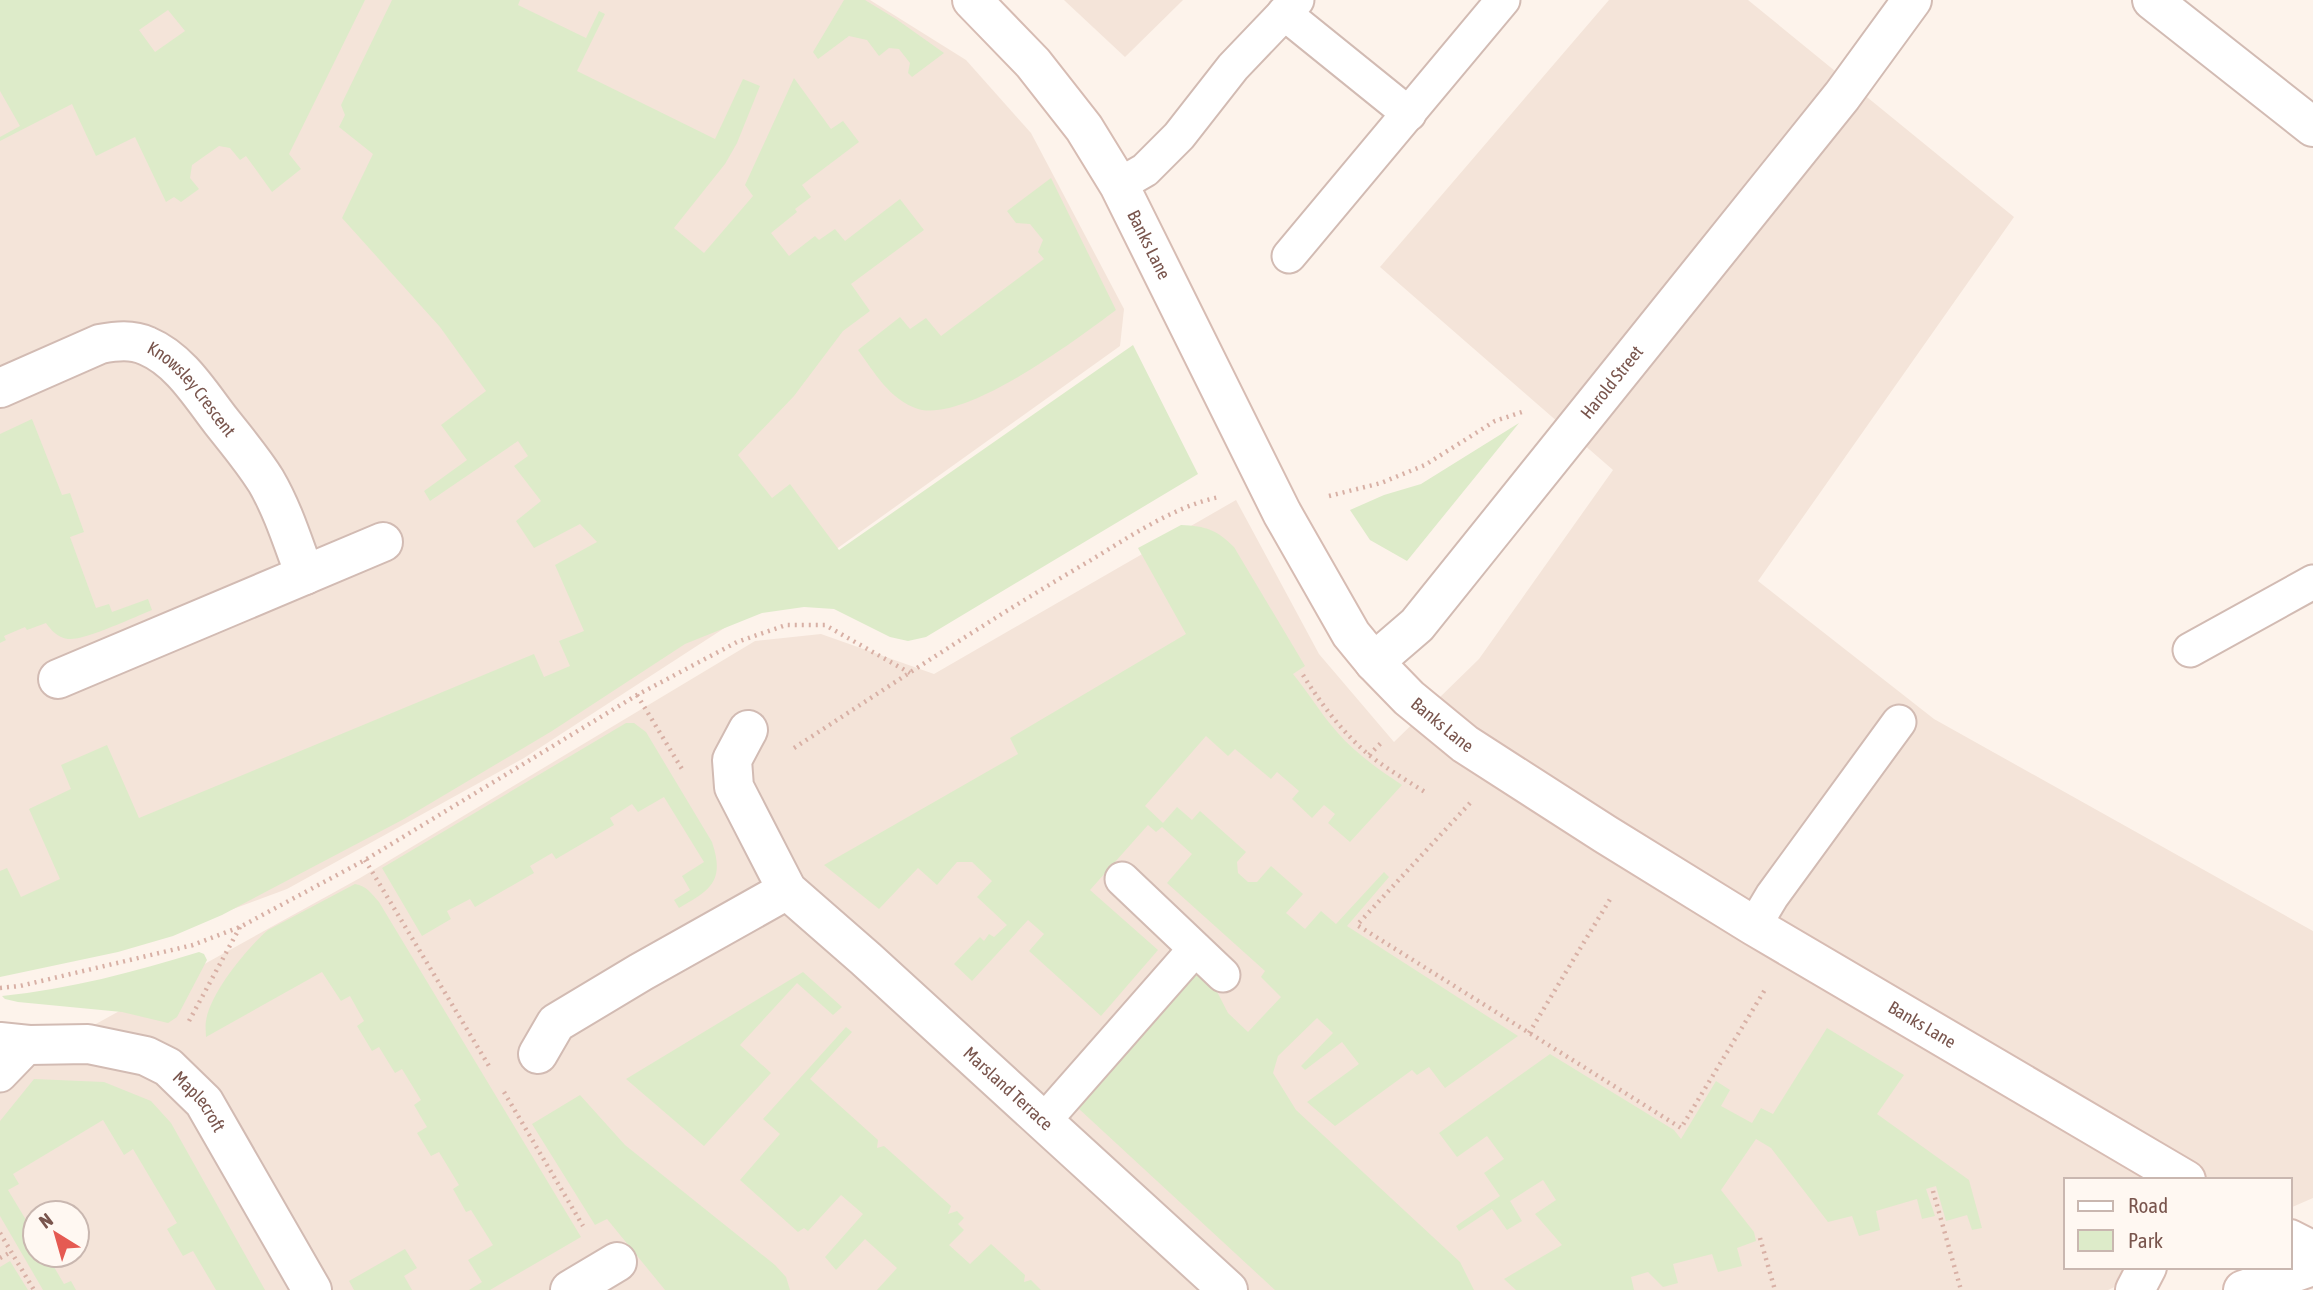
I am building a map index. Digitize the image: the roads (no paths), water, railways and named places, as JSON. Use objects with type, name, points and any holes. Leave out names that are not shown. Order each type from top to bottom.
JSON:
[{"type":"street","name":"Banks Lane","points":[[972,0],[1033,63],[1084,128],[1119,185],[1282,513],[1351,634],[1409,698],[1465,744],[1754,926],[2167,1174]]},
{"type":"street","name":"Harold Street","points":[[1374,662],[1417,625],[1842,96],[1912,0]]},
{"type":"street","points":[[2152,0],[2313,127]]},
{"type":"street","name":"Knowsley Crescent","points":[[0,388],[100,344],[130,342],[144,344],[157,351],[180,369],[265,481],[283,516],[305,575]]},
{"type":"street","points":[[58,678],[383,542]]},
{"type":"street","name":"Marsland Terrace","points":[[748,730],[732,760],[734,787],[787,890],[1228,1290]]},
{"type":"street","points":[[538,1054],[556,1023],[787,890]]},
{"type":"street","name":"Maplecroft","points":[[14,1044],[88,1044],[146,1056],[168,1067],[204,1102],[313,1290]]},
{"type":"street","points":[[2292,1240],[2313,1251]]},
{"type":"street","points":[[570,1290],[617,1262]]},
{"type":"street","points":[[2243,1290],[2313,1266]]},
{"type":"street","points":[[2135,1290],[2146,1269]]},
{"type":"lane","points":[[1289,256],[1503,0]]},
{"type":"lane","points":[[1119,185],[1145,170],[1179,136],[1233,67],[1290,7],[1409,114]]},
{"type":"lane","points":[[2190,650],[2313,582]]},
{"type":"lane","points":[[1754,926],[1772,897],[1899,722]]},
{"type":"lane","points":[[1122,879],[1223,975]]},
{"type":"lane","points":[[1043,1122],[1195,949]]},
{"type":"lane","points":[[0,1075],[14,1044]]}]
